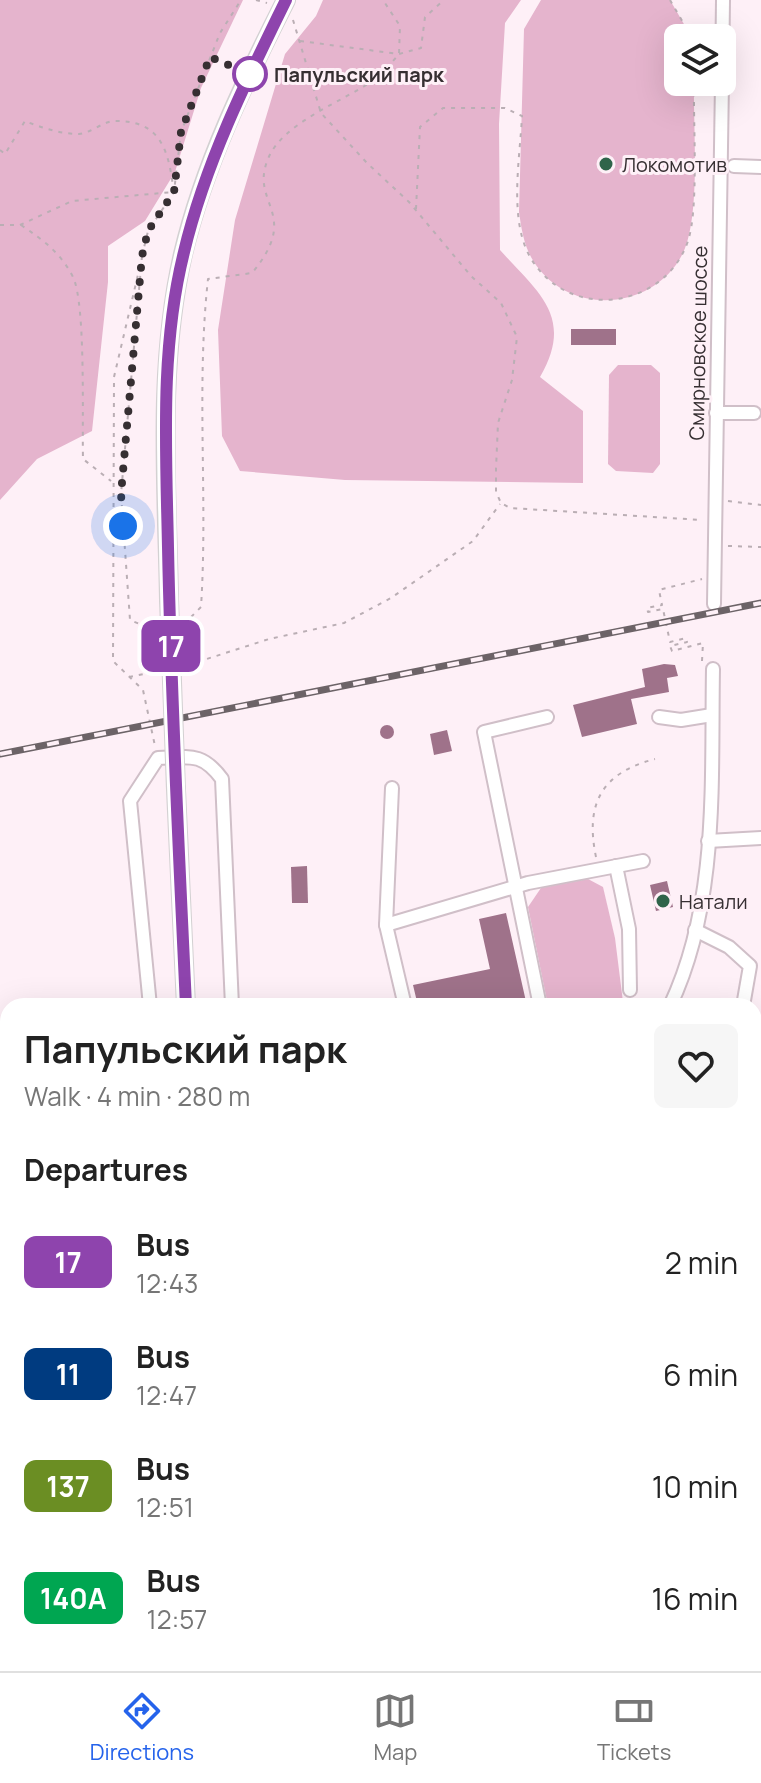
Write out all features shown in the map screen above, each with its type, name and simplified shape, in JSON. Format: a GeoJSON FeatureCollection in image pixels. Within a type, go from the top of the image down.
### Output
{"type":"FeatureCollection","features":[{"type":"Feature","properties":{"kind":"main road"},"geometry":{"type":"LineString","coordinates":[[186,998],[169,600],[167,366],[183,254],[215,155],[283,6]]}},
{"type":"Feature","properties":{"kind":"street","name":"Смирновское шоссе"},"geometry":{"type":"LineString","coordinates":[[723,0],[723,24]]}},
{"type":"Feature","properties":{"kind":"street","name":"Смирновское шоссе"},"geometry":{"type":"LineString","coordinates":[[714,604],[722,96]]}},
{"type":"Feature","properties":{"kind":"street"},"geometry":{"type":"LineString","coordinates":[[734,166],[761,167]]}},
{"type":"Feature","properties":{"kind":"street"},"geometry":{"type":"LineString","coordinates":[[716,413],[754,413]]}},
{"type":"Feature","properties":{"kind":"street"},"geometry":{"type":"LineString","coordinates":[[673,998],[695,930],[708,841],[712,796],[713,669]]}},
{"type":"Feature","properties":{"kind":"street"},"geometry":{"type":"LineString","coordinates":[[659,717],[681,720],[712,715]]}},
{"type":"Feature","properties":{"kind":"street"},"geometry":{"type":"LineString","coordinates":[[538,998],[484,732],[547,717]]}},
{"type":"Feature","properties":{"kind":"street"},"geometry":{"type":"LineString","coordinates":[[149,998],[130,801],[158,758],[195,757],[209,761],[222,779],[232,998]]}},
{"type":"Feature","properties":{"kind":"street"},"geometry":{"type":"LineString","coordinates":[[392,788],[386,925],[403,998]]}},
{"type":"Feature","properties":{"kind":"street"},"geometry":{"type":"LineString","coordinates":[[708,841],[761,838]]}},
{"type":"Feature","properties":{"kind":"street"},"geometry":{"type":"LineString","coordinates":[[386,925],[514,887],[643,861]]}},
{"type":"Feature","properties":{"kind":"street"},"geometry":{"type":"LineString","coordinates":[[616,866],[629,929],[630,990]]}},
{"type":"Feature","properties":{"kind":"street"},"geometry":{"type":"LineString","coordinates":[[695,930],[729,947],[750,966],[744,998]]}},
{"type":"Feature","properties":{"kind":"path"},"geometry":{"type":"LineString","coordinates":[[158,758],[143,690],[113,661],[114,377],[148,231],[174,192],[181,132],[220,33],[241,0]]}},
{"type":"Feature","properties":{"kind":"path"},"geometry":{"type":"LineString","coordinates":[[256,0],[283,6],[299,41],[321,113],[416,210],[471,276],[501,303],[517,337],[512,380],[498,423],[496,492],[501,503],[510,508],[715,521]]}},
{"type":"Feature","properties":{"kind":"path"},"geometry":{"type":"LineString","coordinates":[[173,626],[185,624],[201,607],[205,547],[201,345],[208,279],[252,273],[267,254],[277,229],[265,183],[267,160],[290,127],[321,113],[378,78],[399,54],[400,26],[383,0]]}},
{"type":"Feature","properties":{"kind":"path"},"geometry":{"type":"LineString","coordinates":[[299,41],[399,54],[421,48],[425,17],[444,0]]}},
{"type":"Feature","properties":{"kind":"path"},"geometry":{"type":"LineString","coordinates":[[670,0],[684,24]]}},
{"type":"Feature","properties":{"kind":"path"},"geometry":{"type":"LineString","coordinates":[[416,210],[420,127],[443,108],[505,108],[522,116],[519,212],[523,239],[538,269],[565,291],[590,300],[617,300],[647,290],[677,264],[690,232],[694,96]]}},
{"type":"Feature","properties":{"kind":"path"},"geometry":{"type":"LineString","coordinates":[[0,150],[5,154],[25,121],[46,129],[82,134],[112,121],[139,125],[157,135],[169,153],[174,192]]}},
{"type":"Feature","properties":{"kind":"path"},"geometry":{"type":"LineString","coordinates":[[0,225],[20,225],[72,201],[174,192]]}},
{"type":"Feature","properties":{"kind":"path"},"geometry":{"type":"LineString","coordinates":[[20,225],[52,246],[75,280],[81,353],[83,459],[112,482]]}},
{"type":"Feature","properties":{"kind":"path"},"geometry":{"type":"LineString","coordinates":[[142,256],[121,494],[130,620],[149,631],[161,628]]}},
{"type":"Feature","properties":{"kind":"path"},"geometry":{"type":"LineString","coordinates":[[715,499],[761,505]]}},
{"type":"Feature","properties":{"kind":"path"},"geometry":{"type":"LineString","coordinates":[[175,668],[206,662],[269,639],[344,623],[391,598],[473,541],[501,503]]}},
{"type":"Feature","properties":{"kind":"path"},"geometry":{"type":"LineString","coordinates":[[714,546],[761,547]]}},
{"type":"Feature","properties":{"kind":"path"},"geometry":{"type":"LineString","coordinates":[[702,661],[703,643],[672,651],[670,646],[687,642],[686,638],[670,642],[663,609],[648,612],[647,608],[662,605],[659,590],[704,578]]}},
{"type":"Feature","properties":{"kind":"path"},"geometry":{"type":"LineString","coordinates":[[129,677],[160,671]]}},
{"type":"Feature","properties":{"kind":"path"},"geometry":{"type":"LineString","coordinates":[[598,870],[591,818],[598,799],[609,781],[631,765],[655,759]]}},
{"type":"Feature","properties":{"kind":"shaded area"},"geometry":{"type":"Polygon","coordinates":[[[0,0],[243,0],[201,88],[175,172],[145,221],[108,246],[108,282],[92,431],[37,459],[0,500],[0,0]]]}},
{"type":"Feature","properties":{"kind":"shaded area"},"geometry":{"type":"Polygon","coordinates":[[[323,0],[521,0],[505,23],[499,124],[500,250],[539,293],[553,322],[554,338],[550,356],[540,377],[583,411],[583,483],[345,480],[240,471],[222,436],[218,330],[235,220],[285,54],[316,16],[323,0]]]}},
{"type":"Feature","properties":{"kind":"shaded area","name":"Локомотив"},"geometry":{"type":"Polygon","coordinates":[[[541,0],[670,0],[684,24],[664,24],[664,96],[694,96],[695,170],[689,237],[671,271],[636,295],[615,300],[594,300],[574,294],[555,284],[530,256],[519,212],[524,29],[541,0]]]}},
{"type":"Feature","properties":{"kind":"shaded area"},"geometry":{"type":"Polygon","coordinates":[[[618,365],[651,365],[660,373],[660,464],[653,473],[616,471],[608,464],[609,375],[618,365]]]}},
{"type":"Feature","properties":{"kind":"shaded area"},"geometry":{"type":"Polygon","coordinates":[[[588,879],[603,887],[615,938],[622,998],[546,998],[528,907],[541,888],[588,879]]]}},
{"type":"Feature","properties":{"kind":"building"},"geometry":{"type":"Polygon","coordinates":[[[571,329],[616,329],[616,345],[571,345],[571,329]]]}},
{"type":"Feature","properties":{"kind":"building"},"geometry":{"type":"Polygon","coordinates":[[[675,665],[678,676],[667,678],[669,692],[631,699],[637,724],[582,737],[573,705],[645,687],[642,669],[675,665]]]}},
{"type":"Feature","properties":{"kind":"building"},"geometry":{"type":"Polygon","coordinates":[[[387,725],[394,732],[387,739],[380,732],[387,725]]]}},
{"type":"Feature","properties":{"kind":"building"},"geometry":{"type":"Polygon","coordinates":[[[447,730],[452,751],[434,755],[430,734],[447,730]]]}},
{"type":"Feature","properties":{"kind":"building"},"geometry":{"type":"Polygon","coordinates":[[[307,866],[308,903],[292,903],[291,867],[307,866]]]}},
{"type":"Feature","properties":{"kind":"building","name":"Натали"},"geometry":{"type":"Polygon","coordinates":[[[667,881],[673,907],[656,911],[650,885],[667,881]]]}},
{"type":"Feature","properties":{"kind":"building"},"geometry":{"type":"Polygon","coordinates":[[[506,913],[525,998],[416,998],[413,985],[490,969],[479,919],[506,913]]]}},
{"type":"Feature","properties":{"kind":"railway"},"geometry":{"type":"LineString","coordinates":[[0,754],[761,603]]}},
{"type":"Feature","properties":{"kind":"bus line","name":"17"},"geometry":{"type":"LineString","coordinates":[[186,998],[169,600],[165,425],[167,366],[173,307],[195,209],[238,101],[286,0]]}},
{"type":"Feature","properties":{"kind":"place","name":"Папульский парк"},"geometry":{"type":"Point","coordinates":[250,74]}},
{"type":"Feature","properties":{"kind":"place","name":"Локомотив"},"geometry":{"type":"Point","coordinates":[606,164]}},
{"type":"Feature","properties":{"kind":"place","name":"Натали"},"geometry":{"type":"Point","coordinates":[663,901]}},
{"type":"Feature","properties":{"kind":"route"},"geometry":{"type":"LineString","coordinates":[[123,526],[121,494],[142,256],[148,231],[174,192],[181,132],[210,57],[250,74]]}}]}
